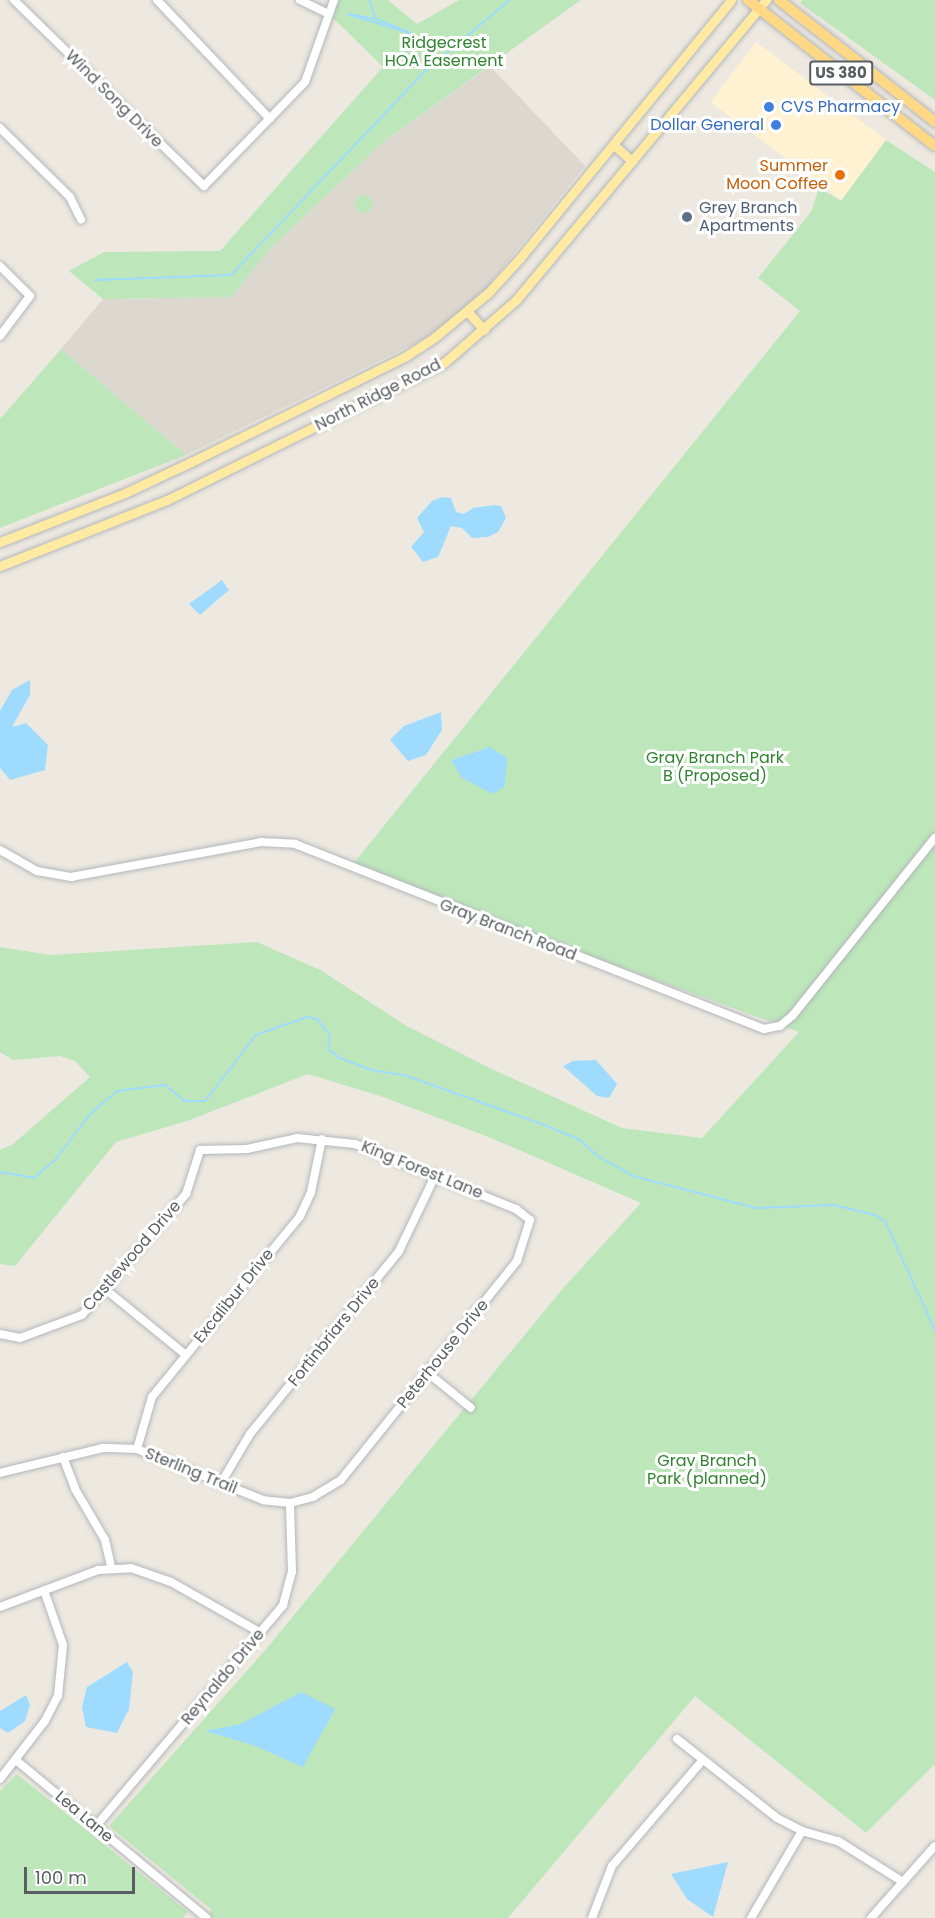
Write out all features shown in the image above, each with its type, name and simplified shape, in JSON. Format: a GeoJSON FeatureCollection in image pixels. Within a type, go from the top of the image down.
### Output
{"type":"FeatureCollection","features":[{"type":"Feature","properties":{"kind":"highway","name":"US 380"},"geometry":{"type":"LineString","coordinates":[[748,0],[763,4],[935,146]]}},
{"type":"Feature","properties":{"kind":"highway","name":"US 380"},"geometry":{"type":"LineString","coordinates":[[779,0],[935,122]]}},
{"type":"Feature","properties":{"kind":"main road","name":"North Ridge Road"},"geometry":{"type":"LineString","coordinates":[[0,542],[125,493],[282,418],[405,356],[468,312],[520,258],[731,0]]}},
{"type":"Feature","properties":{"kind":"main road","name":"North Ridge Road"},"geometry":{"type":"LineString","coordinates":[[0,566],[188,489],[445,362],[516,300],[763,4]]}},
{"type":"Feature","properties":{"kind":"main road"},"geometry":{"type":"LineString","coordinates":[[614,144],[632,161]]}},
{"type":"Feature","properties":{"kind":"main road"},"geometry":{"type":"LineString","coordinates":[[468,312],[484,330]]}},
{"type":"Feature","properties":{"kind":"street","name":"Wind Song Drive"},"geometry":{"type":"LineString","coordinates":[[14,0],[204,186],[270,119]]}},
{"type":"Feature","properties":{"kind":"street"},"geometry":{"type":"LineString","coordinates":[[157,0],[270,119],[305,82],[334,0]]}},
{"type":"Feature","properties":{"kind":"street"},"geometry":{"type":"LineString","coordinates":[[300,0],[329,14]]}},
{"type":"Feature","properties":{"kind":"street"},"geometry":{"type":"LineString","coordinates":[[0,128],[70,196],[81,220]]}},
{"type":"Feature","properties":{"kind":"street"},"geometry":{"type":"LineString","coordinates":[[0,266],[30,296],[0,336]]}},
{"type":"Feature","properties":{"kind":"street","name":"Gray Branch Road"},"geometry":{"type":"LineString","coordinates":[[0,850],[37,871],[71,877],[261,842],[295,844],[764,1029],[780,1026],[793,1015],[935,838]]}},
{"type":"Feature","properties":{"kind":"street","name":"King Forest Lane"},"geometry":{"type":"LineString","coordinates":[[200,1150],[247,1149],[297,1138],[355,1144],[436,1174],[516,1209],[530,1220]]}},
{"type":"Feature","properties":{"kind":"street","name":"Excalibur Drive"},"geometry":{"type":"LineString","coordinates":[[136,1449],[152,1397],[300,1215],[312,1192],[322,1139]]}},
{"type":"Feature","properties":{"kind":"street","name":"Castlewood Drive"},"geometry":{"type":"LineString","coordinates":[[0,1334],[20,1338],[49,1330],[82,1315],[186,1194],[200,1150]]}},
{"type":"Feature","properties":{"kind":"street","name":"Fortinbriars Drive"},"geometry":{"type":"LineString","coordinates":[[221,1483],[250,1434],[399,1251],[436,1174]]}},
{"type":"Feature","properties":{"kind":"street","name":"Peterhouse Drive"},"geometry":{"type":"LineString","coordinates":[[341,1480],[517,1261],[530,1220]]}},
{"type":"Feature","properties":{"kind":"street"},"geometry":{"type":"LineString","coordinates":[[105,1289],[186,1355]]}},
{"type":"Feature","properties":{"kind":"street"},"geometry":{"type":"LineString","coordinates":[[428,1372],[471,1408]]}},
{"type":"Feature","properties":{"kind":"street","name":"Sterling Trail"},"geometry":{"type":"LineString","coordinates":[[0,1473],[103,1448],[136,1449],[263,1500],[290,1503],[313,1497],[341,1480]]}},
{"type":"Feature","properties":{"kind":"street"},"geometry":{"type":"LineString","coordinates":[[63,1457],[75,1489],[105,1540],[111,1566]]}},
{"type":"Feature","properties":{"kind":"street","name":"Reynaldo Drive"},"geometry":{"type":"LineString","coordinates":[[95,1827],[283,1605],[290,1588],[290,1503]]}},
{"type":"Feature","properties":{"kind":"street"},"geometry":{"type":"LineString","coordinates":[[0,1607],[111,1566],[131,1568],[171,1582],[261,1633]]}},
{"type":"Feature","properties":{"kind":"street"},"geometry":{"type":"LineString","coordinates":[[0,1779],[17,1761],[45,1721],[58,1695],[63,1645],[44,1590]]}},
{"type":"Feature","properties":{"kind":"street"},"geometry":{"type":"LineString","coordinates":[[677,1739],[746,1796],[802,1831],[838,1841],[903,1882]]}},
{"type":"Feature","properties":{"kind":"street"},"geometry":{"type":"LineString","coordinates":[[592,1918],[612,1866],[703,1760]]}},
{"type":"Feature","properties":{"kind":"street","name":"Lea Lane"},"geometry":{"type":"LineString","coordinates":[[17,1761],[202,1917]]}},
{"type":"Feature","properties":{"kind":"street"},"geometry":{"type":"LineString","coordinates":[[751,1918],[802,1831]]}},
{"type":"Feature","properties":{"kind":"street"},"geometry":{"type":"LineString","coordinates":[[871,1918],[935,1846]]}},
{"type":"Feature","properties":{"kind":"shaded area"},"geometry":{"type":"Polygon","coordinates":[[[756,42],[886,140],[841,200],[711,102],[756,42]]]}},
{"type":"Feature","properties":{"kind":"shaded area"},"geometry":{"type":"Polygon","coordinates":[[[490,66],[585,166],[485,290],[430,336],[186,455],[61,349],[103,299],[231,297],[271,248],[383,142],[490,66]]]}},
{"type":"Feature","properties":{"kind":"green space","name":"Ridgecrest HOA Easement"},"geometry":{"type":"Polygon","coordinates":[[[340,0],[388,0],[417,24],[459,0],[581,0],[383,142],[271,248],[231,297],[103,299],[69,271],[104,252],[220,251],[383,67],[331,16],[340,0]]]}},
{"type":"Feature","properties":{"kind":"green space"},"geometry":{"type":"Polygon","coordinates":[[[802,0],[935,0],[935,100],[800,3],[802,0]]]}},
{"type":"Feature","properties":{"kind":"green space"},"geometry":{"type":"Polygon","coordinates":[[[886,140],[935,172],[935,1764],[866,1833],[695,1696],[508,1918],[206,1918],[212,1910],[109,1826],[267,1648],[565,1286],[641,1203],[491,1138],[383,1097],[308,1074],[187,1121],[116,1142],[15,1266],[0,1264],[0,1150],[13,1144],[90,1077],[75,1061],[60,1056],[13,1060],[0,1052],[0,947],[51,955],[257,942],[322,971],[405,1025],[492,1069],[622,1128],[702,1138],[799,1032],[349,869],[800,311],[758,278],[811,212],[819,188],[841,201],[886,140]]]}},
{"type":"Feature","properties":{"kind":"green space"},"geometry":{"type":"Polygon","coordinates":[[[360,195],[368,195],[373,200],[371,211],[360,213],[355,208],[355,200],[360,195]]]}},
{"type":"Feature","properties":{"kind":"green space"},"geometry":{"type":"Polygon","coordinates":[[[61,349],[186,455],[0,528],[0,419],[61,349]]]}},
{"type":"Feature","properties":{"kind":"green space"},"geometry":{"type":"Polygon","coordinates":[[[17,1774],[188,1912],[183,1918],[0,1918],[0,1791],[17,1774]]]}},
{"type":"Feature","properties":{"kind":"water"},"geometry":{"type":"Polygon","coordinates":[[[442,497],[451,498],[456,512],[464,514],[473,508],[495,505],[501,506],[506,518],[498,532],[488,537],[472,538],[462,528],[451,526],[438,557],[423,562],[411,547],[424,532],[417,518],[432,501],[442,497]]]}},
{"type":"Feature","properties":{"kind":"water"},"geometry":{"type":"Polygon","coordinates":[[[222,580],[229,590],[200,615],[189,604],[222,580]]]}},
{"type":"Feature","properties":{"kind":"water"},"geometry":{"type":"Polygon","coordinates":[[[30,680],[30,695],[12,727],[26,723],[48,745],[45,770],[10,780],[0,768],[0,711],[12,690],[30,680]]]}},
{"type":"Feature","properties":{"kind":"water"},"geometry":{"type":"Polygon","coordinates":[[[441,712],[442,730],[426,755],[408,761],[390,740],[404,726],[441,712]]]}},
{"type":"Feature","properties":{"kind":"water"},"geometry":{"type":"Polygon","coordinates":[[[490,747],[507,758],[505,786],[493,794],[462,778],[451,760],[490,747]]]}},
{"type":"Feature","properties":{"kind":"water"},"geometry":{"type":"Polygon","coordinates":[[[596,1060],[617,1084],[609,1098],[597,1096],[563,1066],[573,1061],[596,1060]]]}},
{"type":"Feature","properties":{"kind":"water"},"geometry":{"type":"Polygon","coordinates":[[[127,1662],[133,1672],[129,1709],[117,1733],[86,1727],[82,1707],[87,1687],[127,1662]]]}},
{"type":"Feature","properties":{"kind":"water"},"geometry":{"type":"Polygon","coordinates":[[[301,1692],[335,1709],[303,1767],[253,1745],[205,1731],[241,1724],[301,1692]]]}},
{"type":"Feature","properties":{"kind":"water"},"geometry":{"type":"Polygon","coordinates":[[[26,1695],[30,1705],[25,1721],[8,1733],[0,1728],[0,1711],[26,1695]]]}},
{"type":"Feature","properties":{"kind":"water"},"geometry":{"type":"Polygon","coordinates":[[[728,1862],[713,1917],[687,1899],[671,1874],[728,1862]]]}},
{"type":"Feature","properties":{"kind":"waterway"},"geometry":{"type":"LineString","coordinates":[[369,0],[376,19],[410,33],[348,14],[376,19]]}},
{"type":"Feature","properties":{"kind":"waterway"},"geometry":{"type":"LineString","coordinates":[[95,280],[231,275],[426,70],[510,0]]}},
{"type":"Feature","properties":{"kind":"waterway"},"geometry":{"type":"LineString","coordinates":[[0,1172],[34,1178],[55,1160],[91,1113],[117,1091],[165,1085],[185,1101],[205,1101],[256,1035],[307,1017],[317,1019],[330,1035],[328,1049],[340,1058],[371,1070],[407,1076],[542,1124],[580,1140],[599,1157],[633,1176],[756,1208],[834,1205],[875,1215],[885,1221],[935,1330]]}},
{"type":"Feature","properties":{"kind":"place","name":"CVS Pharmacy"},"geometry":{"type":"Point","coordinates":[769,107]}},
{"type":"Feature","properties":{"kind":"place","name":"Dollar General"},"geometry":{"type":"Point","coordinates":[776,125]}},
{"type":"Feature","properties":{"kind":"place","name":"Summer Moon Coffee"},"geometry":{"type":"Point","coordinates":[840,175]}},
{"type":"Feature","properties":{"kind":"place","name":"Grey Branch Apartments"},"geometry":{"type":"Point","coordinates":[687,217]}},
{"type":"Feature","properties":{"kind":"park label","name":"Gray Branch Park B (Proposed)"},"geometry":{"type":"Point","coordinates":[715,767]}},
{"type":"Feature","properties":{"kind":"park label","name":"Gray Branch Park (planned)"},"geometry":{"type":"Point","coordinates":[707,1470]}}]}
